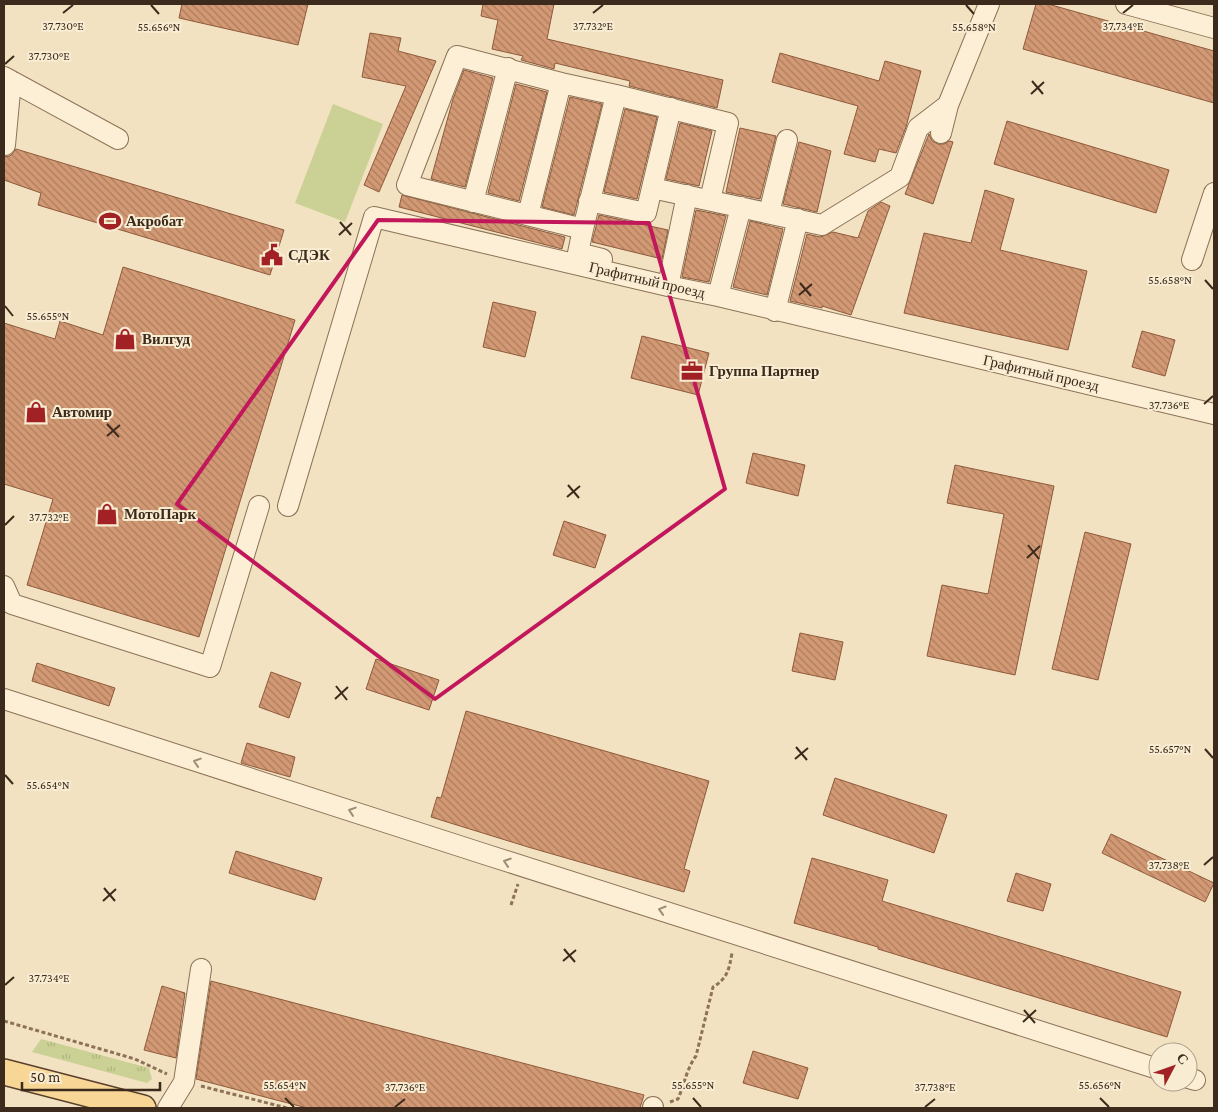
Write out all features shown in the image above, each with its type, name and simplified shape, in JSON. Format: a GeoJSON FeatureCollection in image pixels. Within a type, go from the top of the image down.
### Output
{"type":"FeatureCollection","features":[{"type":"Feature","properties":{"kind":"main road"},"geometry":{"type":"LineString","coordinates":[[4,1072],[143,1108]]}},
{"type":"Feature","properties":{"kind":"street"},"geometry":{"type":"LineString","coordinates":[[941,133],[948,105],[989,4]]}},
{"type":"Feature","properties":{"kind":"street"},"geometry":{"type":"LineString","coordinates":[[1126,4],[1214,28]]}},
{"type":"Feature","properties":{"kind":"street"},"geometry":{"type":"LineString","coordinates":[[583,229],[407,185],[457,56],[728,123],[710,200]]}},
{"type":"Feature","properties":{"kind":"street"},"geometry":{"type":"LineString","coordinates":[[473,202],[508,68]]}},
{"type":"Feature","properties":{"kind":"street"},"geometry":{"type":"LineString","coordinates":[[5,145],[8,79],[118,139]]}},
{"type":"Feature","properties":{"kind":"street"},"geometry":{"type":"LineString","coordinates":[[528,216],[562,83]]}},
{"type":"Feature","properties":{"kind":"street"},"geometry":{"type":"LineString","coordinates":[[616,95],[578,253],[662,279],[687,195]]}},
{"type":"Feature","properties":{"kind":"street"},"geometry":{"type":"LineString","coordinates":[[652,188],[822,225],[900,176],[918,128],[948,105]]}},
{"type":"Feature","properties":{"kind":"street"},"geometry":{"type":"LineString","coordinates":[[589,201],[646,213],[671,108]]}},
{"type":"Feature","properties":{"kind":"street"},"geometry":{"type":"LineString","coordinates":[[769,213],[787,140]]}},
{"type":"Feature","properties":{"kind":"street"},"geometry":{"type":"LineString","coordinates":[[1192,260],[1214,193]]}},
{"type":"Feature","properties":{"kind":"street"},"geometry":{"type":"LineString","coordinates":[[718,296],[741,207]]}},
{"type":"Feature","properties":{"kind":"street","name":"Графитный проезд"},"geometry":{"type":"LineString","coordinates":[[288,506],[374,217],[662,279],[718,296],[775,310],[1214,414]]}},
{"type":"Feature","properties":{"kind":"street"},"geometry":{"type":"LineString","coordinates":[[775,310],[798,220]]}},
{"type":"Feature","properties":{"kind":"street"},"geometry":{"type":"LineString","coordinates":[[4,586],[12,604],[210,667],[259,506]]}},
{"type":"Feature","properties":{"kind":"street"},"geometry":{"type":"LineString","coordinates":[[4,699],[523,867],[709,924],[1148,1066]]}},
{"type":"Feature","properties":{"kind":"street"},"geometry":{"type":"LineString","coordinates":[[168,1108],[184,1082],[201,969]]}},
{"type":"Feature","properties":{"kind":"path"},"geometry":{"type":"LineString","coordinates":[[653,1108],[678,1099],[685,1083],[690,1063],[696,1056],[713,987],[722,982],[728,971],[737,933]]}},
{"type":"Feature","properties":{"kind":"path"},"geometry":{"type":"LineString","coordinates":[[4,1021],[135,1059],[184,1082],[287,1108]]}},
{"type":"Feature","properties":{"kind":"highlighted area"},"geometry":{"type":"Polygon","coordinates":[[[378,220],[649,223],[725,489],[435,699],[177,504],[378,220]]]}},
{"type":"Feature","properties":{"kind":"green space"},"geometry":{"type":"Polygon","coordinates":[[[333,104],[383,124],[345,222],[295,203],[333,104]]]}},
{"type":"Feature","properties":{"kind":"green space"},"geometry":{"type":"Polygon","coordinates":[[[41,1039],[149,1068],[152,1079],[147,1083],[32,1052],[41,1039]]]}},
{"type":"Feature","properties":{"kind":"building"},"geometry":{"type":"Polygon","coordinates":[[[182,4],[308,4],[298,45],[179,18],[182,4]]]}},
{"type":"Feature","properties":{"kind":"building"},"geometry":{"type":"Polygon","coordinates":[[[483,4],[554,4],[547,39],[723,80],[717,108],[629,86],[630,81],[555,63],[554,69],[521,60],[523,56],[492,49],[498,20],[481,16],[483,4]]]}},
{"type":"Feature","properties":{"kind":"building"},"geometry":{"type":"Polygon","coordinates":[[[1036,4],[1048,4],[1214,51],[1214,103],[1023,49],[1036,4]]]}},
{"type":"Feature","properties":{"kind":"building"},"geometry":{"type":"Polygon","coordinates":[[[370,33],[401,38],[398,51],[436,61],[379,192],[364,185],[406,86],[362,77],[370,33]]]}},
{"type":"Feature","properties":{"kind":"building"},"geometry":{"type":"Polygon","coordinates":[[[780,53],[879,81],[885,61],[921,71],[906,127],[896,153],[879,149],[875,162],[844,154],[858,106],[772,82],[780,53]]]}},
{"type":"Feature","properties":{"kind":"building"},"geometry":{"type":"Polygon","coordinates":[[[464,70],[493,78],[465,187],[431,179],[453,99],[464,70]]]}},
{"type":"Feature","properties":{"kind":"building"},"geometry":{"type":"Polygon","coordinates":[[[516,84],[547,92],[519,201],[488,193],[516,84]]]}},
{"type":"Feature","properties":{"kind":"building"},"geometry":{"type":"Polygon","coordinates":[[[570,97],[602,104],[574,215],[542,207],[570,97]]]}},
{"type":"Feature","properties":{"kind":"building"},"geometry":{"type":"Polygon","coordinates":[[[625,109],[657,117],[637,199],[604,192],[625,109]]]}},
{"type":"Feature","properties":{"kind":"building"},"geometry":{"type":"Polygon","coordinates":[[[1007,121],[1169,170],[1156,213],[994,164],[1007,121]]]}},
{"type":"Feature","properties":{"kind":"building"},"geometry":{"type":"Polygon","coordinates":[[[680,123],[712,131],[699,186],[666,179],[680,123]]]}},
{"type":"Feature","properties":{"kind":"building"},"geometry":{"type":"Polygon","coordinates":[[[740,128],[776,136],[760,199],[726,192],[740,128]]]}},
{"type":"Feature","properties":{"kind":"building"},"geometry":{"type":"Polygon","coordinates":[[[929,134],[932,141],[938,144],[953,142],[933,204],[905,194],[929,134]]]}},
{"type":"Feature","properties":{"kind":"building"},"geometry":{"type":"Polygon","coordinates":[[[799,142],[831,151],[817,212],[783,204],[799,142]]]}},
{"type":"Feature","properties":{"kind":"building"},"geometry":{"type":"Polygon","coordinates":[[[16,149],[284,230],[270,275],[38,205],[41,193],[4,180],[4,157],[10,156],[16,149]]]}},
{"type":"Feature","properties":{"kind":"building"},"geometry":{"type":"Polygon","coordinates":[[[985,190],[1014,199],[1000,250],[1087,271],[1068,350],[904,313],[924,233],[971,243],[985,190]]]}},
{"type":"Feature","properties":{"kind":"building"},"geometry":{"type":"Polygon","coordinates":[[[402,195],[565,237],[562,249],[399,207],[402,195]]]}},
{"type":"Feature","properties":{"kind":"building"},"geometry":{"type":"Polygon","coordinates":[[[881,202],[890,206],[851,315],[822,306],[822,308],[790,301],[807,234],[820,237],[833,232],[858,238],[868,211],[881,202]]]}},
{"type":"Feature","properties":{"kind":"building"},"geometry":{"type":"Polygon","coordinates":[[[696,210],[726,216],[709,282],[682,277],[696,210]]]}},
{"type":"Feature","properties":{"kind":"building"},"geometry":{"type":"Polygon","coordinates":[[[599,215],[668,230],[662,259],[592,242],[599,215]]]}},
{"type":"Feature","properties":{"kind":"building"},"geometry":{"type":"Polygon","coordinates":[[[750,221],[783,229],[767,295],[733,287],[750,221]]]}},
{"type":"Feature","properties":{"kind":"building"},"geometry":{"type":"Polygon","coordinates":[[[123,267],[295,320],[199,637],[27,585],[53,499],[4,484],[4,323],[55,339],[60,321],[103,335],[123,267]]]}},
{"type":"Feature","properties":{"kind":"building"},"geometry":{"type":"Polygon","coordinates":[[[493,302],[536,312],[525,357],[483,347],[493,302]]]}},
{"type":"Feature","properties":{"kind":"building"},"geometry":{"type":"Polygon","coordinates":[[[1142,331],[1175,340],[1165,376],[1132,367],[1142,331]]]}},
{"type":"Feature","properties":{"kind":"building"},"geometry":{"type":"Polygon","coordinates":[[[642,336],[709,353],[698,395],[631,378],[642,336]]]}},
{"type":"Feature","properties":{"kind":"building"},"geometry":{"type":"Polygon","coordinates":[[[753,453],[805,465],[798,496],[746,483],[753,453]]]}},
{"type":"Feature","properties":{"kind":"building"},"geometry":{"type":"Polygon","coordinates":[[[955,465],[1054,486],[1015,675],[927,656],[942,585],[988,594],[1004,514],[947,503],[955,465]]]}},
{"type":"Feature","properties":{"kind":"building"},"geometry":{"type":"Polygon","coordinates":[[[564,521],[606,535],[595,568],[553,555],[564,521]]]}},
{"type":"Feature","properties":{"kind":"building"},"geometry":{"type":"Polygon","coordinates":[[[1085,532],[1131,544],[1098,680],[1052,669],[1085,532]]]}},
{"type":"Feature","properties":{"kind":"building"},"geometry":{"type":"Polygon","coordinates":[[[800,633],[843,642],[835,680],[792,671],[800,633]]]}},
{"type":"Feature","properties":{"kind":"building"},"geometry":{"type":"Polygon","coordinates":[[[376,659],[439,680],[429,710],[366,689],[376,659]]]}},
{"type":"Feature","properties":{"kind":"building"},"geometry":{"type":"Polygon","coordinates":[[[37,663],[115,688],[109,706],[32,681],[37,663]]]}},
{"type":"Feature","properties":{"kind":"building"},"geometry":{"type":"Polygon","coordinates":[[[271,672],[301,683],[289,718],[259,707],[271,672]]]}},
{"type":"Feature","properties":{"kind":"building"},"geometry":{"type":"Polygon","coordinates":[[[466,711],[709,781],[684,869],[690,871],[684,892],[431,817],[437,797],[441,798],[466,711]]]}},
{"type":"Feature","properties":{"kind":"building"},"geometry":{"type":"Polygon","coordinates":[[[247,743],[295,757],[290,777],[241,763],[247,743]]]}},
{"type":"Feature","properties":{"kind":"building"},"geometry":{"type":"Polygon","coordinates":[[[835,778],[947,815],[934,853],[823,815],[835,778]]]}},
{"type":"Feature","properties":{"kind":"building"},"geometry":{"type":"Polygon","coordinates":[[[1111,834],[1214,883],[1205,902],[1102,853],[1111,834]]]}},
{"type":"Feature","properties":{"kind":"building"},"geometry":{"type":"Polygon","coordinates":[[[236,851],[322,878],[315,900],[229,873],[236,851]]]}},
{"type":"Feature","properties":{"kind":"building"},"geometry":{"type":"Polygon","coordinates":[[[812,858],[888,880],[882,901],[1181,992],[1167,1037],[878,949],[878,947],[794,923],[812,858]]]}},
{"type":"Feature","properties":{"kind":"building"},"geometry":{"type":"Polygon","coordinates":[[[1016,873],[1051,884],[1043,911],[1007,901],[1016,873]]]}},
{"type":"Feature","properties":{"kind":"building"},"geometry":{"type":"Polygon","coordinates":[[[211,981],[644,1095],[640,1108],[307,1108],[196,1079],[211,981]]]}},
{"type":"Feature","properties":{"kind":"building"},"geometry":{"type":"Polygon","coordinates":[[[162,986],[185,993],[176,1058],[144,1050],[162,986]]]}},
{"type":"Feature","properties":{"kind":"building"},"geometry":{"type":"Polygon","coordinates":[[[753,1051],[808,1068],[798,1099],[743,1083],[753,1051]]]}},
{"type":"Feature","properties":{"kind":"place","name":"Акробат"},"geometry":{"type":"Point","coordinates":[110,221]}},
{"type":"Feature","properties":{"kind":"place","name":"СДЭК"},"geometry":{"type":"Point","coordinates":[272,255]}},
{"type":"Feature","properties":{"kind":"place","name":"Вилгуд"},"geometry":{"type":"Point","coordinates":[125,339]}},
{"type":"Feature","properties":{"kind":"place","name":"Группа Партнер"},"geometry":{"type":"Point","coordinates":[692,371]}},
{"type":"Feature","properties":{"kind":"place","name":"Автомир"},"geometry":{"type":"Point","coordinates":[36,412]}},
{"type":"Feature","properties":{"kind":"place","name":"МотоПарк"},"geometry":{"type":"Point","coordinates":[107,514]}}]}
